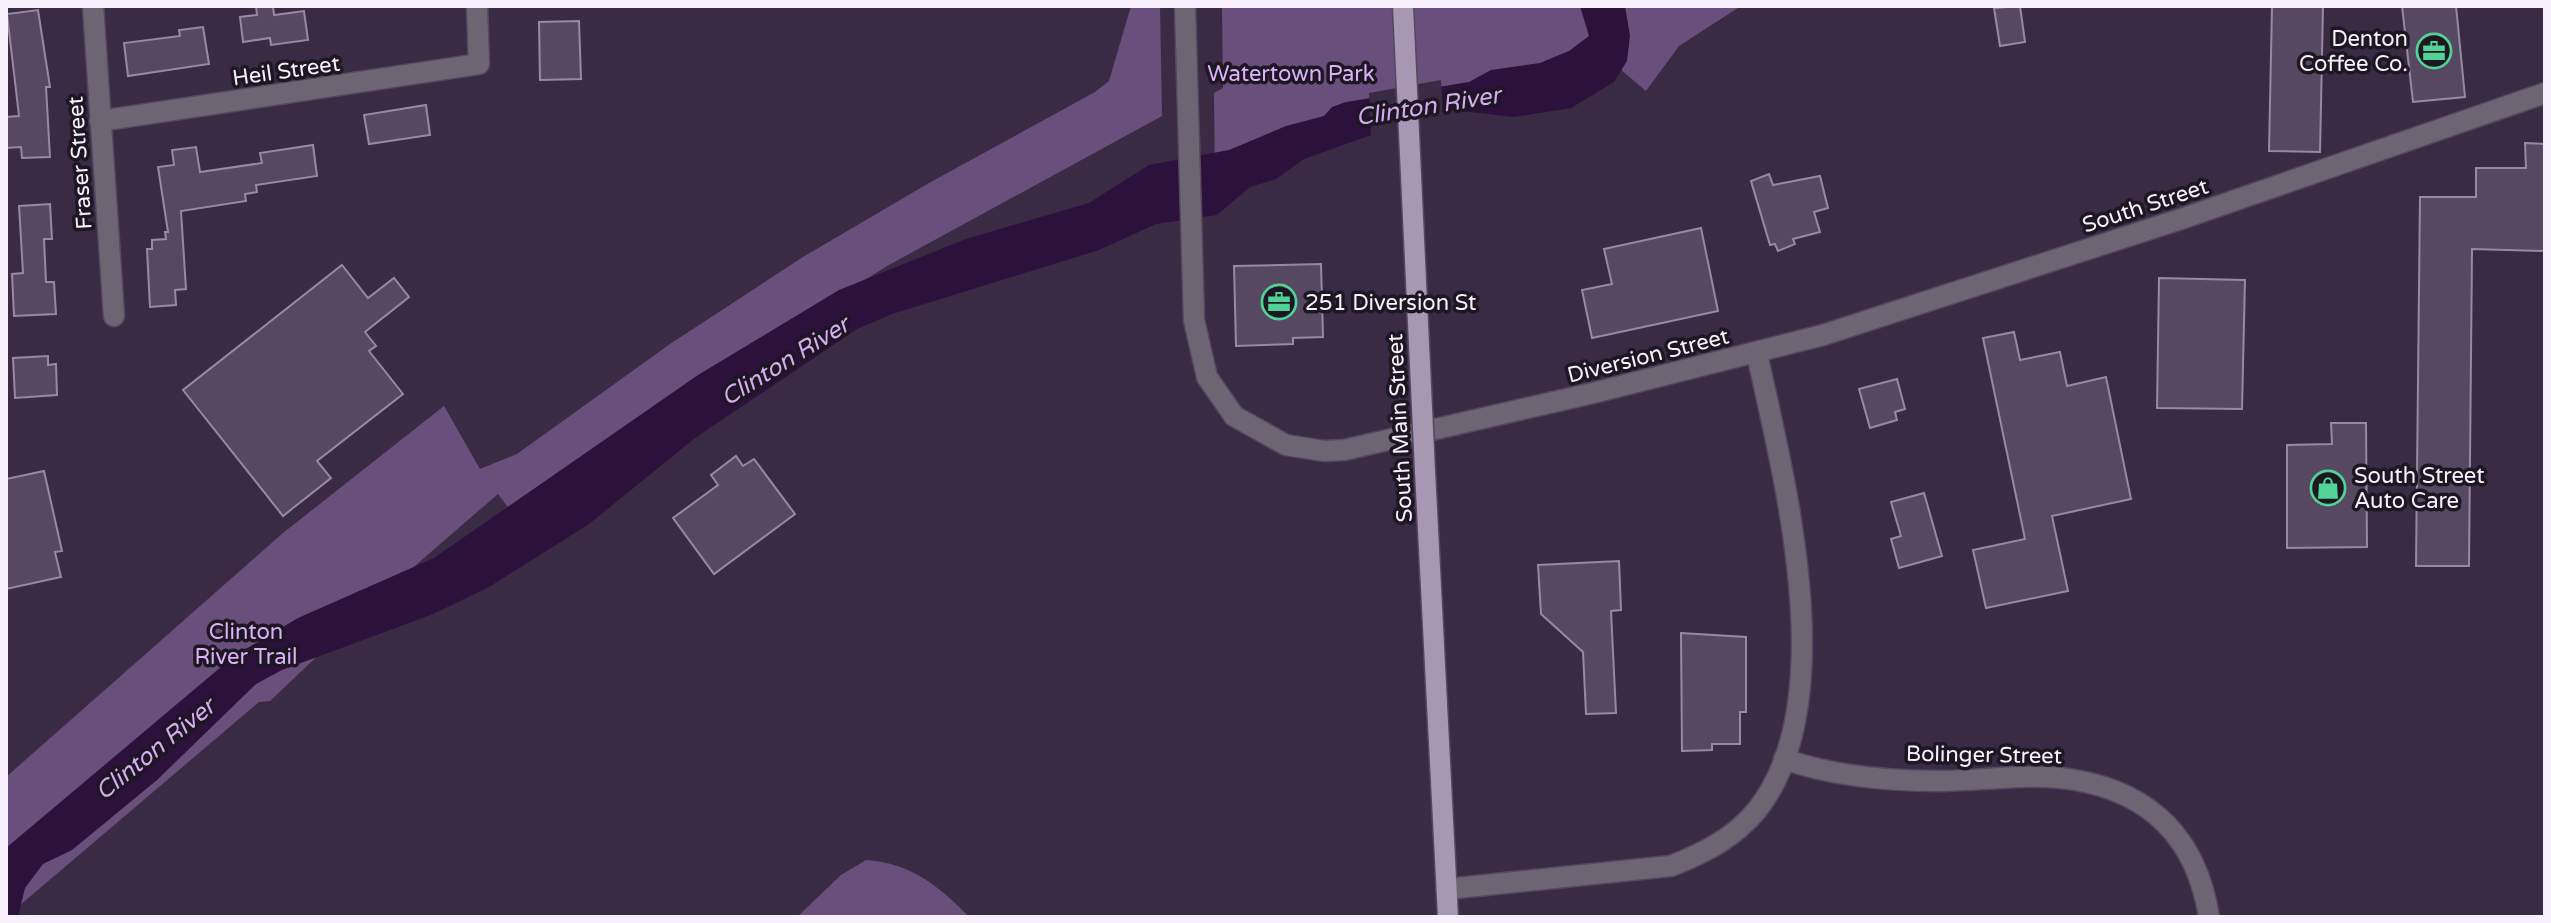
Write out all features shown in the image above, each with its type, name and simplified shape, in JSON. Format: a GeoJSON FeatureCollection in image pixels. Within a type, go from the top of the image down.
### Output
{"type":"FeatureCollection","features":[{"type":"Feature","properties":{"kind":"main road","name":"South Main Street"},"geometry":{"type":"LineString","coordinates":[[1403,6],[1448,917]]}},
{"type":"Feature","properties":{"kind":"street","name":"Fraser Street"},"geometry":{"type":"LineString","coordinates":[[93,6],[114,316]]}},
{"type":"Feature","properties":{"kind":"street","name":"Heil Street"},"geometry":{"type":"LineString","coordinates":[[100,121],[479,64],[477,6]]}},
{"type":"Feature","properties":{"kind":"street","name":"Diversion Street"},"geometry":{"type":"LineString","coordinates":[[1185,6],[1195,335],[1207,377],[1234,416],[1251,429],[1304,450],[1357,447],[1757,354],[1783,478],[1802,624],[1799,692],[1784,759],[1767,795],[1743,826],[1706,852],[1671,866],[1447,889]]}},
{"type":"Feature","properties":{"kind":"street","name":"South Street"},"geometry":{"type":"LineString","coordinates":[[1757,354],[2117,240],[2545,93]]}},
{"type":"Feature","properties":{"kind":"street","name":"Bolinger Street"},"geometry":{"type":"LineString","coordinates":[[1784,759],[1834,772],[1939,781],[2073,779],[2113,789],[2145,806],[2173,829],[2197,868],[2209,917]]}},
{"type":"Feature","properties":{"kind":"green space","name":"Clinton River Trail"},"geometry":{"type":"Polygon","coordinates":[[[1131,6],[1160,6],[1162,116],[887,266],[733,363],[516,518],[498,494],[387,590],[270,701],[259,702],[6,917],[6,777],[283,533],[444,406],[480,469],[517,454],[670,344],[803,257],[929,183],[1095,92],[1109,81],[1131,6]]]}},
{"type":"Feature","properties":{"kind":"green space","name":"Watertown Park"},"geometry":{"type":"Polygon","coordinates":[[[1222,6],[1741,6],[1679,46],[1646,91],[1613,63],[1563,56],[1343,126],[1215,187],[1214,93],[1223,88],[1222,6]]]}},
{"type":"Feature","properties":{"kind":"green space"},"geometry":{"type":"Polygon","coordinates":[[[866,860],[897,866],[923,878],[947,895],[969,917],[797,917],[841,875],[866,860]]]}},
{"type":"Feature","properties":{"kind":"water","name":"Clinton River"},"geometry":{"type":"Polygon","coordinates":[[[1580,6],[1625,6],[1630,36],[1627,61],[1614,82],[1571,108],[1514,117],[1444,109],[1304,159],[1276,179],[1250,187],[1217,215],[1156,224],[1099,250],[892,314],[857,329],[695,438],[589,524],[489,587],[433,614],[282,670],[256,684],[157,780],[72,850],[43,864],[25,888],[18,917],[6,917],[6,848],[234,656],[298,618],[434,558],[698,375],[839,290],[966,239],[1089,203],[1149,165],[1229,150],[1286,126],[1324,116],[1332,107],[1346,102],[1469,82],[1491,70],[1540,63],[1569,51],[1589,36],[1580,6]]]}},
{"type":"Feature","properties":{"kind":"pier"},"geometry":{"type":"Polygon","coordinates":[[[1441,80],[1443,113],[1371,136],[1369,93],[1441,80]]]}},
{"type":"Feature","properties":{"kind":"building"},"geometry":{"type":"Polygon","coordinates":[[[256,6],[273,6],[274,15],[304,11],[308,40],[271,45],[270,38],[243,42],[240,17],[257,15],[256,6]]]}},
{"type":"Feature","properties":{"kind":"building"},"geometry":{"type":"Polygon","coordinates":[[[2020,6],[2025,42],[2000,46],[1994,8],[2020,6]]]}},
{"type":"Feature","properties":{"kind":"building"},"geometry":{"type":"Polygon","coordinates":[[[2272,6],[2323,6],[2320,152],[2269,151],[2272,6]]]}},
{"type":"Feature","properties":{"kind":"building","name":"Denton Coffee Co."},"geometry":{"type":"Polygon","coordinates":[[[2402,6],[2456,6],[2465,97],[2413,102],[2402,6]]]}},
{"type":"Feature","properties":{"kind":"building"},"geometry":{"type":"Polygon","coordinates":[[[38,10],[50,87],[46,87],[50,157],[22,158],[21,147],[6,148],[6,117],[19,116],[7,14],[38,10]]]}},
{"type":"Feature","properties":{"kind":"building"},"geometry":{"type":"Polygon","coordinates":[[[579,21],[581,79],[540,80],[539,22],[579,21]]]}},
{"type":"Feature","properties":{"kind":"building"},"geometry":{"type":"Polygon","coordinates":[[[203,27],[209,64],[128,76],[124,43],[180,36],[179,30],[203,27]]]}},
{"type":"Feature","properties":{"kind":"building"},"geometry":{"type":"Polygon","coordinates":[[[426,105],[430,135],[369,144],[364,115],[426,105]]]}},
{"type":"Feature","properties":{"kind":"building"},"geometry":{"type":"Polygon","coordinates":[[[2525,143],[2545,144],[2545,251],[2472,249],[2469,566],[2416,566],[2420,197],[2476,197],[2476,168],[2526,168],[2525,143]]]}},
{"type":"Feature","properties":{"kind":"building"},"geometry":{"type":"Polygon","coordinates":[[[313,145],[317,176],[256,185],[257,192],[245,194],[246,201],[181,211],[186,289],[175,290],[176,305],[150,307],[147,249],[152,249],[152,240],[166,239],[165,232],[168,232],[158,167],[174,165],[172,150],[196,147],[200,172],[262,163],[260,153],[313,145]]]}},
{"type":"Feature","properties":{"kind":"building"},"geometry":{"type":"Polygon","coordinates":[[[1769,174],[1773,185],[1820,176],[1828,208],[1814,212],[1820,232],[1793,239],[1795,244],[1778,251],[1775,244],[1770,245],[1751,181],[1769,174]]]}},
{"type":"Feature","properties":{"kind":"building"},"geometry":{"type":"Polygon","coordinates":[[[50,204],[52,239],[44,239],[46,282],[54,282],[56,314],[14,316],[12,274],[23,273],[19,206],[50,204]]]}},
{"type":"Feature","properties":{"kind":"building"},"geometry":{"type":"Polygon","coordinates":[[[1701,228],[1718,311],[1592,338],[1582,290],[1612,284],[1604,249],[1701,228]]]}},
{"type":"Feature","properties":{"kind":"building","name":"251 Diversion St"},"geometry":{"type":"Polygon","coordinates":[[[1321,264],[1323,337],[1293,338],[1293,344],[1236,346],[1234,266],[1321,264]]]}},
{"type":"Feature","properties":{"kind":"building"},"geometry":{"type":"Polygon","coordinates":[[[342,265],[368,298],[394,278],[409,297],[365,332],[376,346],[369,351],[403,394],[317,461],[331,478],[283,516],[183,390],[342,265]]]}},
{"type":"Feature","properties":{"kind":"building"},"geometry":{"type":"Polygon","coordinates":[[[2159,278],[2245,280],[2242,409],[2157,408],[2159,278]]]}},
{"type":"Feature","properties":{"kind":"building"},"geometry":{"type":"Polygon","coordinates":[[[2014,332],[2020,360],[2060,352],[2067,386],[2106,377],[2131,499],[2052,516],[2068,591],[1986,608],[1973,550],[2025,539],[1983,338],[2014,332]]]}},
{"type":"Feature","properties":{"kind":"building"},"geometry":{"type":"Polygon","coordinates":[[[48,356],[48,365],[56,364],[57,395],[15,398],[13,358],[48,356]]]}},
{"type":"Feature","properties":{"kind":"building"},"geometry":{"type":"Polygon","coordinates":[[[1897,379],[1905,409],[1895,412],[1897,420],[1870,428],[1859,389],[1897,379]]]}},
{"type":"Feature","properties":{"kind":"building"},"geometry":{"type":"Polygon","coordinates":[[[2331,423],[2366,423],[2367,547],[2287,548],[2287,445],[2332,444],[2331,423]]]}},
{"type":"Feature","properties":{"kind":"building"},"geometry":{"type":"Polygon","coordinates":[[[736,456],[743,466],[754,459],[795,514],[714,574],[673,518],[718,485],[711,475],[736,456]]]}},
{"type":"Feature","properties":{"kind":"building"},"geometry":{"type":"Polygon","coordinates":[[[44,471],[62,551],[55,552],[61,577],[6,589],[6,479],[44,471]]]}},
{"type":"Feature","properties":{"kind":"building"},"geometry":{"type":"Polygon","coordinates":[[[1924,493],[1942,556],[1899,568],[1891,539],[1901,536],[1891,502],[1924,493]]]}},
{"type":"Feature","properties":{"kind":"building"},"geometry":{"type":"Polygon","coordinates":[[[1619,561],[1621,610],[1611,611],[1616,713],[1586,714],[1583,652],[1541,614],[1538,565],[1619,561]]]}},
{"type":"Feature","properties":{"kind":"building"},"geometry":{"type":"Polygon","coordinates":[[[1681,633],[1746,637],[1746,712],[1740,712],[1740,744],[1712,744],[1712,750],[1682,751],[1681,633]]]}},
{"type":"Feature","properties":{"kind":"place","name":"Denton Coffee Co."},"geometry":{"type":"Point","coordinates":[2434,51]}},
{"type":"Feature","properties":{"kind":"place","name":"251 Diversion St"},"geometry":{"type":"Point","coordinates":[1279,302]}},
{"type":"Feature","properties":{"kind":"place","name":"South Street Auto Care"},"geometry":{"type":"Point","coordinates":[2328,488]}}]}
